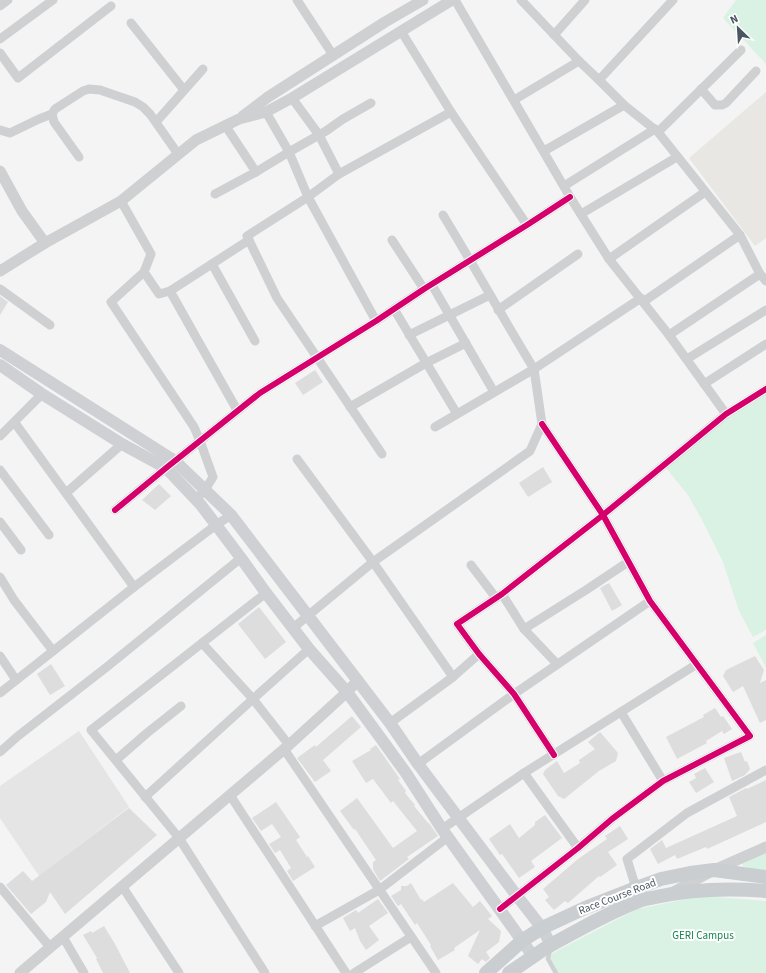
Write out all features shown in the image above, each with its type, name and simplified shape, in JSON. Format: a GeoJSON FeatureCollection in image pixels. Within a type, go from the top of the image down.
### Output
{"type":"FeatureCollection","features":[{"type":"Feature","properties":{"kind":"main road"},"geometry":{"type":"LineString","coordinates":[[0,350],[170,464],[205,490],[231,515],[358,680],[418,764],[542,928],[551,944]]}},
{"type":"Feature","properties":{"kind":"main road"},"geometry":{"type":"LineString","coordinates":[[0,365],[42,394],[122,444],[170,464],[309,649],[347,692],[406,773],[445,833],[533,956]]}},
{"type":"Feature","properties":{"kind":"main road","name":"Race Course Road"},"geometry":{"type":"LineString","coordinates":[[486,973],[522,940],[542,928],[579,910],[660,879],[714,870],[766,877]]}},
{"type":"Feature","properties":{"kind":"main road","name":"Race Course Road"},"geometry":{"type":"LineString","coordinates":[[509,973],[551,944],[603,917],[640,901],[671,894],[714,890],[766,891]]}},
{"type":"Feature","properties":{"kind":"street"},"geometry":{"type":"LineString","coordinates":[[0,39],[52,0]]}},
{"type":"Feature","properties":{"kind":"street"},"geometry":{"type":"LineString","coordinates":[[297,0],[333,55]]}},
{"type":"Feature","properties":{"kind":"street"},"geometry":{"type":"LineString","coordinates":[[239,119],[268,97],[385,22],[423,0]]}},
{"type":"Feature","properties":{"kind":"street"},"geometry":{"type":"LineString","coordinates":[[0,270],[45,243],[122,201],[196,140],[239,119],[266,112],[292,98],[452,0]]}},
{"type":"Feature","properties":{"kind":"street"},"geometry":{"type":"LineString","coordinates":[[455,0],[570,197],[609,259],[669,335],[726,414]]}},
{"type":"Feature","properties":{"kind":"street"},"geometry":{"type":"LineString","coordinates":[[521,0],[579,61],[624,105],[656,131],[740,235],[763,278],[669,335]]}},
{"type":"Feature","properties":{"kind":"street"},"geometry":{"type":"LineString","coordinates":[[554,35],[586,0]]}},
{"type":"Feature","properties":{"kind":"street"},"geometry":{"type":"LineString","coordinates":[[599,80],[673,0]]}},
{"type":"Feature","properties":{"kind":"street"},"geometry":{"type":"LineString","coordinates":[[0,53],[18,78],[111,6]]}},
{"type":"Feature","properties":{"kind":"street"},"geometry":{"type":"LineString","coordinates":[[131,23],[184,90]]}},
{"type":"Feature","properties":{"kind":"street"},"geometry":{"type":"LineString","coordinates":[[401,31],[451,112],[527,225]]}},
{"type":"Feature","properties":{"kind":"street"},"geometry":{"type":"LineString","coordinates":[[564,186],[656,131],[702,89],[741,50]]}},
{"type":"Feature","properties":{"kind":"street"},"geometry":{"type":"LineString","coordinates":[[514,100],[579,61]]}},
{"type":"Feature","properties":{"kind":"street"},"geometry":{"type":"LineString","coordinates":[[156,122],[203,69]]}},
{"type":"Feature","properties":{"kind":"street"},"geometry":{"type":"LineString","coordinates":[[702,89],[715,105],[722,105],[726,103],[756,71]]}},
{"type":"Feature","properties":{"kind":"street"},"geometry":{"type":"LineString","coordinates":[[0,130],[10,134],[52,114],[55,109],[83,91],[95,89],[135,102],[143,108],[150,114],[178,154]]}},
{"type":"Feature","properties":{"kind":"street"},"geometry":{"type":"LineString","coordinates":[[292,98],[319,135],[340,174]]}},
{"type":"Feature","properties":{"kind":"street"},"geometry":{"type":"LineString","coordinates":[[215,194],[256,172],[319,135],[343,118],[371,103]]}},
{"type":"Feature","properties":{"kind":"street"},"geometry":{"type":"LineString","coordinates":[[544,151],[624,105]]}},
{"type":"Feature","properties":{"kind":"street"},"geometry":{"type":"LineString","coordinates":[[266,112],[289,152],[308,197],[376,320]]}},
{"type":"Feature","properties":{"kind":"street"},"geometry":{"type":"LineString","coordinates":[[382,454],[277,298],[247,236],[308,197],[340,174],[451,112]]}},
{"type":"Feature","properties":{"kind":"street"},"geometry":{"type":"LineString","coordinates":[[52,114],[54,122],[79,156]]}},
{"type":"Feature","properties":{"kind":"street"},"geometry":{"type":"LineString","coordinates":[[225,125],[256,172]]}},
{"type":"Feature","properties":{"kind":"street"},"geometry":{"type":"LineString","coordinates":[[582,214],[677,157]]}},
{"type":"Feature","properties":{"kind":"street"},"geometry":{"type":"LineString","coordinates":[[0,171],[22,211],[45,243]]}},
{"type":"Feature","properties":{"kind":"street"},"geometry":{"type":"LineString","coordinates":[[609,259],[705,192]]}},
{"type":"Feature","properties":{"kind":"street"},"geometry":{"type":"LineString","coordinates":[[115,510],[170,464],[260,393],[570,197]]}},
{"type":"Feature","properties":{"kind":"street"},"geometry":{"type":"LineString","coordinates":[[122,201],[151,254],[144,272],[111,302],[194,427],[213,477],[205,490],[196,499]]}},
{"type":"Feature","properties":{"kind":"street"},"geometry":{"type":"LineString","coordinates":[[443,215],[471,260],[498,310],[534,369],[542,424],[603,514],[650,601],[750,736],[663,782],[612,818],[578,848],[500,909]]}},
{"type":"Feature","properties":{"kind":"street"},"geometry":{"type":"LineString","coordinates":[[435,427],[534,369],[740,235]]}},
{"type":"Feature","properties":{"kind":"street"},"geometry":{"type":"LineString","coordinates":[[144,272],[160,294],[170,291],[249,240]]}},
{"type":"Feature","properties":{"kind":"street"},"geometry":{"type":"LineString","coordinates":[[392,240],[449,314],[494,392]]}},
{"type":"Feature","properties":{"kind":"street"},"geometry":{"type":"LineString","coordinates":[[498,310],[578,254]]}},
{"type":"Feature","properties":{"kind":"street"},"geometry":{"type":"LineString","coordinates":[[212,264],[255,341]]}},
{"type":"Feature","properties":{"kind":"street"},"geometry":{"type":"LineString","coordinates":[[0,289],[50,325]]}},
{"type":"Feature","properties":{"kind":"street"},"geometry":{"type":"LineString","coordinates":[[170,291],[237,410]]}},
{"type":"Feature","properties":{"kind":"street"},"geometry":{"type":"LineString","coordinates":[[409,335],[490,295]]}},
{"type":"Feature","properties":{"kind":"street"},"geometry":{"type":"LineString","coordinates":[[394,309],[457,414]]}},
{"type":"Feature","properties":{"kind":"street"},"geometry":{"type":"LineString","coordinates":[[687,359],[766,310]]}},
{"type":"Feature","properties":{"kind":"street"},"geometry":{"type":"LineString","coordinates":[[350,407],[426,363],[466,343]]}},
{"type":"Feature","properties":{"kind":"street"},"geometry":{"type":"LineString","coordinates":[[704,384],[766,344]]}},
{"type":"Feature","properties":{"kind":"street"},"geometry":{"type":"LineString","coordinates":[[554,755],[514,694],[479,654],[457,624],[499,596],[726,414],[766,389]]}},
{"type":"Feature","properties":{"kind":"street"},"geometry":{"type":"LineString","coordinates":[[0,436],[42,394]]}},
{"type":"Feature","properties":{"kind":"street"},"geometry":{"type":"LineString","coordinates":[[14,423],[134,587]]}},
{"type":"Feature","properties":{"kind":"street"},"geometry":{"type":"LineString","coordinates":[[293,628],[373,562],[530,451],[542,424]]}},
{"type":"Feature","properties":{"kind":"street"},"geometry":{"type":"LineString","coordinates":[[66,493],[122,444]]}},
{"type":"Feature","properties":{"kind":"street"},"geometry":{"type":"LineString","coordinates":[[297,459],[373,562],[453,676]]}},
{"type":"Feature","properties":{"kind":"street"},"geometry":{"type":"LineString","coordinates":[[0,470],[49,535]]}},
{"type":"Feature","properties":{"kind":"street"},"geometry":{"type":"LineString","coordinates":[[0,693],[134,587],[231,515]]}},
{"type":"Feature","properties":{"kind":"street"},"geometry":{"type":"LineString","coordinates":[[0,522],[21,550]]}},
{"type":"Feature","properties":{"kind":"street"},"geometry":{"type":"LineString","coordinates":[[0,752],[241,558]]}},
{"type":"Feature","properties":{"kind":"street"},"geometry":{"type":"LineString","coordinates":[[524,629],[628,562]]}},
{"type":"Feature","properties":{"kind":"street"},"geometry":{"type":"LineString","coordinates":[[471,565],[499,596],[524,629],[557,664]]}},
{"type":"Feature","properties":{"kind":"street"},"geometry":{"type":"LineString","coordinates":[[0,577],[14,600],[53,651]]}},
{"type":"Feature","properties":{"kind":"street"},"geometry":{"type":"LineString","coordinates":[[265,973],[179,838],[91,730],[266,593]]}},
{"type":"Feature","properties":{"kind":"street"},"geometry":{"type":"LineString","coordinates":[[418,764],[514,694],[650,601]]}},
{"type":"Feature","properties":{"kind":"street"},"geometry":{"type":"LineString","coordinates":[[202,643],[253,699],[379,890],[436,973]]}},
{"type":"Feature","properties":{"kind":"street"},"geometry":{"type":"LineString","coordinates":[[145,797],[309,649]]}},
{"type":"Feature","properties":{"kind":"street"},"geometry":{"type":"LineString","coordinates":[[390,723],[453,676],[479,654]]}},
{"type":"Feature","properties":{"kind":"street"},"geometry":{"type":"LineString","coordinates":[[0,656],[16,680]]}},
{"type":"Feature","properties":{"kind":"street"},"geometry":{"type":"LineString","coordinates":[[315,926],[379,890],[445,833],[459,818],[524,773],[697,664]]}},
{"type":"Feature","properties":{"kind":"street"},"geometry":{"type":"LineString","coordinates":[[20,973],[286,747],[347,692],[358,680]]}},
{"type":"Feature","properties":{"kind":"street"},"geometry":{"type":"LineString","coordinates":[[116,760],[181,706]]}},
{"type":"Feature","properties":{"kind":"street"},"geometry":{"type":"LineString","coordinates":[[621,712],[663,782]]}},
{"type":"Feature","properties":{"kind":"street"},"geometry":{"type":"LineString","coordinates":[[636,888],[627,859],[687,813],[766,770]]}},
{"type":"Feature","properties":{"kind":"street"},"geometry":{"type":"LineString","coordinates":[[524,773],[578,848]]}},
{"type":"Feature","properties":{"kind":"street"},"geometry":{"type":"LineString","coordinates":[[230,795],[346,973]]}},
{"type":"Feature","properties":{"kind":"street"},"geometry":{"type":"LineString","coordinates":[[671,894],[714,870],[766,847]]}},
{"type":"Feature","properties":{"kind":"street"},"geometry":{"type":"LineString","coordinates":[[122,886],[179,973]]}},
{"type":"Feature","properties":{"kind":"street"},"geometry":{"type":"LineString","coordinates":[[1,889],[50,947]]}},
{"type":"Feature","properties":{"kind":"street"},"geometry":{"type":"LineString","coordinates":[[63,937],[84,973]]}},
{"type":"Feature","properties":{"kind":"street"},"geometry":{"type":"LineString","coordinates":[[354,973],[411,937]]}},
{"type":"Feature","properties":{"kind":"lane"},"geometry":{"type":"LineString","coordinates":[[551,944],[548,959],[556,973]]}},
{"type":"Feature","properties":{"kind":"lane"},"geometry":{"type":"LineString","coordinates":[[533,956],[548,959]]}},
{"type":"Feature","properties":{"kind":"shaded area"},"geometry":{"type":"Polygon","coordinates":[[[766,92],[766,238],[755,246],[689,158],[766,92]]]}},
{"type":"Feature","properties":{"kind":"shaded area"},"geometry":{"type":"Polygon","coordinates":[[[79,731],[129,807],[39,876],[0,818],[0,786],[79,731]]]}},
{"type":"Feature","properties":{"kind":"green space"},"geometry":{"type":"Polygon","coordinates":[[[736,0],[766,0],[766,64],[723,18],[736,0]]]}},
{"type":"Feature","properties":{"kind":"green space"},"geometry":{"type":"Polygon","coordinates":[[[766,392],[766,630],[753,637],[739,611],[723,562],[702,520],[688,495],[666,468],[728,417],[766,392]]]}},
{"type":"Feature","properties":{"kind":"green space"},"geometry":{"type":"Polygon","coordinates":[[[766,635],[766,668],[753,643],[766,635]]]}},
{"type":"Feature","properties":{"kind":"green space"},"geometry":{"type":"Polygon","coordinates":[[[766,851],[766,871],[743,866],[742,862],[766,851]]]}},
{"type":"Feature","properties":{"kind":"green space","name":"GERI Campus"},"geometry":{"type":"Polygon","coordinates":[[[702,896],[766,901],[766,973],[553,973],[545,957],[637,909],[702,896]]]}},
{"type":"Feature","properties":{"kind":"building"},"geometry":{"type":"Polygon","coordinates":[[[0,296],[8,302],[0,315],[0,296]]]}},
{"type":"Feature","properties":{"kind":"building"},"geometry":{"type":"Polygon","coordinates":[[[315,370],[323,382],[303,395],[295,383],[315,370]]]}},
{"type":"Feature","properties":{"kind":"building"},"geometry":{"type":"Polygon","coordinates":[[[543,467],[552,482],[528,497],[519,483],[543,467]]]}},
{"type":"Feature","properties":{"kind":"building"},"geometry":{"type":"Polygon","coordinates":[[[159,484],[171,496],[155,510],[142,500],[159,484]]]}},
{"type":"Feature","properties":{"kind":"building"},"geometry":{"type":"Polygon","coordinates":[[[609,583],[622,605],[612,611],[600,588],[609,583]]]}},
{"type":"Feature","properties":{"kind":"building"},"geometry":{"type":"Polygon","coordinates":[[[259,607],[286,642],[265,659],[238,624],[259,607]]]}},
{"type":"Feature","properties":{"kind":"building"},"geometry":{"type":"Polygon","coordinates":[[[755,656],[764,670],[760,683],[766,680],[766,720],[760,723],[743,686],[733,692],[723,676],[726,670],[755,656]]]}},
{"type":"Feature","properties":{"kind":"building"},"geometry":{"type":"Polygon","coordinates":[[[51,664],[65,686],[50,695],[37,674],[51,664]]]}},
{"type":"Feature","properties":{"kind":"building"},"geometry":{"type":"Polygon","coordinates":[[[715,708],[732,729],[724,734],[722,731],[706,741],[707,743],[677,759],[666,737],[704,717],[703,715],[715,708]]]}},
{"type":"Feature","properties":{"kind":"building"},"geometry":{"type":"Polygon","coordinates":[[[352,716],[361,727],[323,760],[331,771],[315,782],[297,758],[315,745],[316,747],[352,716]]]}},
{"type":"Feature","properties":{"kind":"building"},"geometry":{"type":"Polygon","coordinates":[[[600,732],[618,753],[616,761],[599,771],[564,799],[558,796],[543,774],[545,770],[557,761],[564,773],[580,763],[579,760],[595,749],[588,742],[600,732]]]}},
{"type":"Feature","properties":{"kind":"building"},"geometry":{"type":"Polygon","coordinates":[[[376,745],[400,779],[398,780],[406,791],[405,793],[438,836],[407,857],[409,859],[380,881],[373,869],[373,862],[376,860],[355,829],[354,830],[340,811],[357,798],[393,848],[417,831],[393,801],[391,803],[373,779],[366,783],[352,761],[371,750],[370,749],[376,745]]]}},
{"type":"Feature","properties":{"kind":"building"},"geometry":{"type":"Polygon","coordinates":[[[741,752],[750,769],[745,775],[732,781],[724,758],[741,752]]]}},
{"type":"Feature","properties":{"kind":"building"},"geometry":{"type":"Polygon","coordinates":[[[705,768],[714,782],[696,793],[689,782],[696,778],[694,774],[705,768]]]}},
{"type":"Feature","properties":{"kind":"building"},"geometry":{"type":"Polygon","coordinates":[[[766,780],[766,822],[707,849],[706,847],[677,859],[675,855],[658,864],[650,849],[662,840],[666,848],[737,816],[729,797],[766,780]]]}},
{"type":"Feature","properties":{"kind":"building"},"geometry":{"type":"Polygon","coordinates":[[[276,802],[300,837],[296,840],[315,867],[293,881],[287,871],[291,868],[280,850],[275,853],[269,844],[281,837],[272,824],[261,831],[252,818],[276,802]]]}},
{"type":"Feature","properties":{"kind":"building"},"geometry":{"type":"Polygon","coordinates":[[[129,808],[157,835],[65,914],[50,892],[46,902],[31,914],[6,885],[23,871],[32,881],[129,808]]]}},
{"type":"Feature","properties":{"kind":"building"},"geometry":{"type":"Polygon","coordinates":[[[545,815],[562,838],[531,861],[535,867],[519,878],[489,839],[510,824],[519,838],[535,825],[535,822],[545,815]]]}},
{"type":"Feature","properties":{"kind":"building"},"geometry":{"type":"Polygon","coordinates":[[[620,826],[628,839],[608,852],[617,865],[600,877],[599,876],[568,903],[565,901],[554,910],[545,900],[549,897],[543,889],[578,859],[607,839],[605,836],[620,826]]]}},
{"type":"Feature","properties":{"kind":"building"},"geometry":{"type":"Polygon","coordinates":[[[411,883],[421,900],[422,899],[424,902],[453,883],[473,907],[480,901],[492,916],[488,919],[501,931],[499,942],[486,952],[490,958],[486,962],[482,959],[478,964],[468,956],[480,930],[454,948],[455,950],[438,960],[430,946],[431,945],[417,923],[415,925],[401,904],[398,906],[391,896],[401,890],[401,886],[407,886],[411,883]]]}},
{"type":"Feature","properties":{"kind":"building"},"geometry":{"type":"Polygon","coordinates":[[[378,899],[388,913],[369,926],[379,940],[366,950],[360,941],[355,928],[350,931],[343,918],[356,910],[358,913],[378,899]]]}},
{"type":"Feature","properties":{"kind":"building"},"geometry":{"type":"Polygon","coordinates":[[[104,926],[130,973],[103,973],[96,959],[97,958],[83,935],[91,931],[92,933],[104,926]]]}},
{"type":"Feature","properties":{"kind":"cycle path"},"geometry":{"type":"LineString","coordinates":[[115,510],[260,393],[570,197]]}},
{"type":"Feature","properties":{"kind":"cycle path"},"geometry":{"type":"LineString","coordinates":[[554,755],[514,694],[479,654],[457,624],[502,594],[603,515],[726,414],[766,389]]}},
{"type":"Feature","properties":{"kind":"cycle path"},"geometry":{"type":"LineString","coordinates":[[500,909],[578,848],[612,819],[663,781],[750,736],[650,601],[603,515],[542,424]]}}]}
